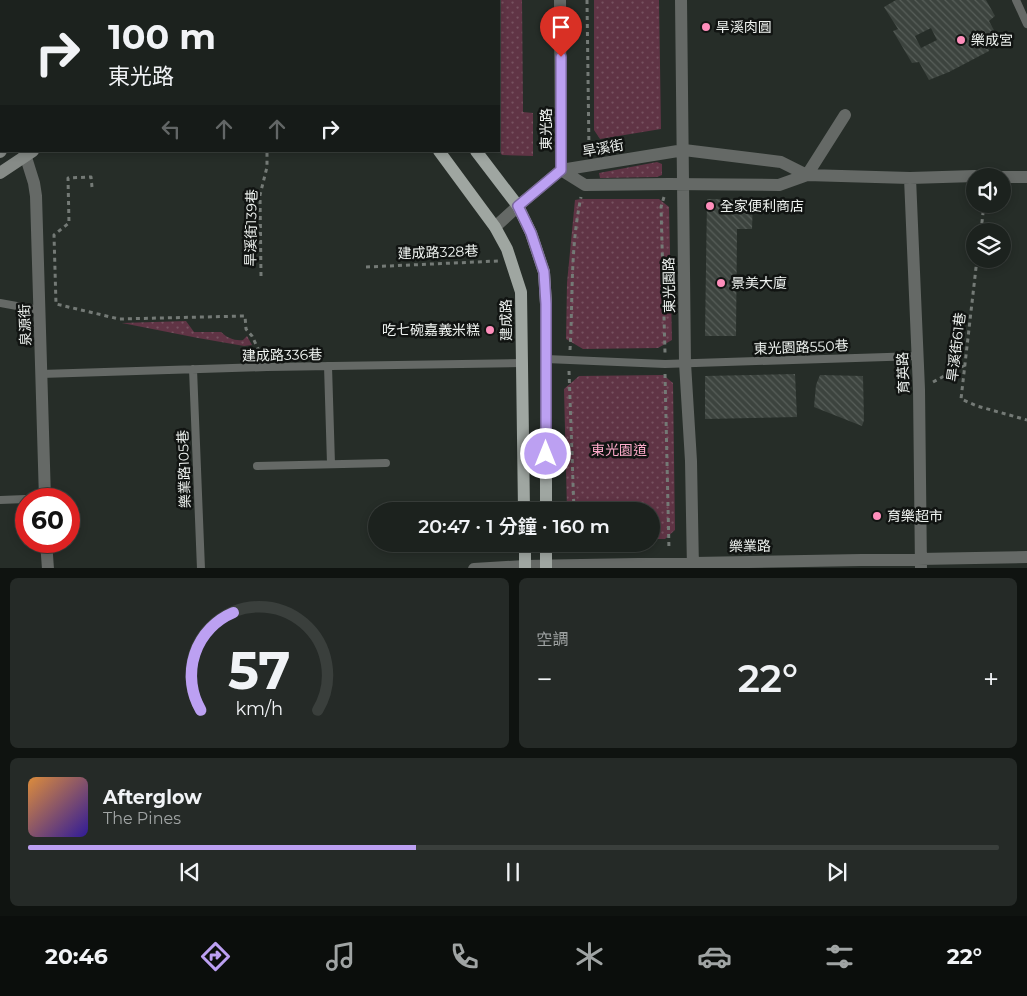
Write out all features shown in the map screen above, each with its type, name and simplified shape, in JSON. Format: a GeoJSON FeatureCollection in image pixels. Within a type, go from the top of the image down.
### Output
{"type":"FeatureCollection","features":[{"type":"Feature","properties":{"kind":"main road","name":"建成路"},"geometry":{"type":"LineString","coordinates":[[440,152],[495,227],[511,261],[521,292],[524,502]]}},
{"type":"Feature","properties":{"kind":"main road"},"geometry":{"type":"LineString","coordinates":[[477,152],[518,206],[531,233],[544,272],[546,304],[546,502]]}},
{"type":"Feature","properties":{"kind":"main road"},"geometry":{"type":"LineString","coordinates":[[525,552],[525,567]]}},
{"type":"Feature","properties":{"kind":"main road"},"geometry":{"type":"LineString","coordinates":[[546,552],[546,567]]}},
{"type":"Feature","properties":{"kind":"street","name":"東光路"},"geometry":{"type":"LineString","coordinates":[[560,0],[561,170]]}},
{"type":"Feature","properties":{"kind":"street","name":"東光園路"},"geometry":{"type":"LineString","coordinates":[[681,0],[685,362],[691,461],[693,566]]}},
{"type":"Feature","properties":{"kind":"street"},"geometry":{"type":"LineString","coordinates":[[807,175],[845,115]]}},
{"type":"Feature","properties":{"kind":"street","name":"旱溪街"},"geometry":{"type":"LineString","coordinates":[[561,170],[684,150],[781,162],[807,175]]}},
{"type":"Feature","properties":{"kind":"street"},"geometry":{"type":"LineString","coordinates":[[0,173],[28,153]]}},
{"type":"Feature","properties":{"kind":"street","name":"泉源街"},"geometry":{"type":"LineString","coordinates":[[28,153],[36,196],[45,488]]}},
{"type":"Feature","properties":{"kind":"street","name":"旱溪街"},"geometry":{"type":"LineString","coordinates":[[561,170],[584,185],[779,185],[807,175],[910,178],[966,176]]}},
{"type":"Feature","properties":{"kind":"street"},"geometry":{"type":"LineString","coordinates":[[495,227],[561,170]]}},
{"type":"Feature","properties":{"kind":"street"},"geometry":{"type":"LineString","coordinates":[[1011,176],[1027,177]]}},
{"type":"Feature","properties":{"kind":"street","name":"育英路"},"geometry":{"type":"LineString","coordinates":[[910,178],[919,389],[921,564]]}},
{"type":"Feature","properties":{"kind":"street"},"geometry":{"type":"LineString","coordinates":[[47,553],[48,568]]}},
{"type":"Feature","properties":{"kind":"street","name":"樂業路"},"geometry":{"type":"LineString","coordinates":[[474,568],[921,564],[1027,557]]}},
{"type":"Feature","properties":{"kind":"lane"},"geometry":{"type":"LineString","coordinates":[[1016,0],[1027,24]]}},
{"type":"Feature","properties":{"kind":"lane"},"geometry":{"type":"LineString","coordinates":[[0,304],[39,310]]}},
{"type":"Feature","properties":{"kind":"lane","name":"東光園路550巷"},"geometry":{"type":"LineString","coordinates":[[546,359],[665,364],[918,356]]}},
{"type":"Feature","properties":{"kind":"lane","name":"建成路336巷"},"geometry":{"type":"LineString","coordinates":[[42,374],[193,369],[522,363]]}},
{"type":"Feature","properties":{"kind":"lane"},"geometry":{"type":"LineString","coordinates":[[328,366],[331,464]]}},
{"type":"Feature","properties":{"kind":"lane","name":"樂業路105巷"},"geometry":{"type":"LineString","coordinates":[[193,369],[201,568]]}},
{"type":"Feature","properties":{"kind":"lane"},"geometry":{"type":"LineString","coordinates":[[257,466],[386,463]]}},
{"type":"Feature","properties":{"kind":"lane"},"geometry":{"type":"LineString","coordinates":[[0,500],[15,499]]}},
{"type":"Feature","properties":{"kind":"path","name":"旱溪街139巷"},"geometry":{"type":"LineString","coordinates":[[261,276],[260,195],[267,167],[267,152]]}},
{"type":"Feature","properties":{"kind":"path"},"geometry":{"type":"LineString","coordinates":[[92,187],[91,177],[68,178],[69,223],[54,235],[56,304],[119,319],[246,316],[246,329],[256,345]]}},
{"type":"Feature","properties":{"kind":"path","name":"建成路328巷"},"geometry":{"type":"LineString","coordinates":[[366,267],[511,261]]}},
{"type":"Feature","properties":{"kind":"path","name":"旱溪街61巷"},"geometry":{"type":"LineString","coordinates":[[976,268],[961,399],[977,406],[1027,420]]}},
{"type":"Feature","properties":{"kind":"path"},"geometry":{"type":"LineString","coordinates":[[569,361],[574,502]]}},
{"type":"Feature","properties":{"kind":"path"},"geometry":{"type":"LineString","coordinates":[[919,389],[966,365]]}},
{"type":"Feature","properties":{"kind":"green space"},"geometry":{"type":"Polygon","coordinates":[[[500,0],[522,0],[523,112],[533,113],[533,156],[502,155],[500,152],[500,0]]]}},
{"type":"Feature","properties":{"kind":"green space"},"geometry":{"type":"Polygon","coordinates":[[[594,0],[659,0],[661,129],[600,139],[594,130],[594,0]]]}},
{"type":"Feature","properties":{"kind":"green space"},"geometry":{"type":"Polygon","coordinates":[[[657,162],[662,164],[662,175],[657,177],[600,178],[599,173],[657,162]]]}},
{"type":"Feature","properties":{"kind":"green space"},"geometry":{"type":"Polygon","coordinates":[[[659,199],[669,207],[672,340],[658,348],[583,349],[566,339],[567,283],[575,200],[659,199]]]}},
{"type":"Feature","properties":{"kind":"green space"},"geometry":{"type":"Polygon","coordinates":[[[186,321],[194,332],[221,332],[237,340],[243,340],[247,336],[252,345],[244,346],[122,323],[186,321]]]}},
{"type":"Feature","properties":{"kind":"green space","name":"東光園道"},"geometry":{"type":"Polygon","coordinates":[[[663,375],[673,383],[675,530],[665,539],[660,539],[660,502],[567,502],[564,389],[579,376],[663,375]]]}},
{"type":"Feature","properties":{"kind":"building","name":"樂成宮"},"geometry":{"type":"Polygon","coordinates":[[[896,0],[986,0],[995,16],[989,21],[996,34],[986,41],[989,51],[949,72],[929,80],[919,62],[912,63],[893,31],[898,29],[884,7],[896,0]],[[931,28],[915,36],[921,48],[937,40],[931,28]]]}},
{"type":"Feature","properties":{"kind":"building","name":"景美大廈"},"geometry":{"type":"Polygon","coordinates":[[[707,199],[753,200],[752,229],[737,229],[736,336],[705,336],[707,199]]]}},
{"type":"Feature","properties":{"kind":"building"},"geometry":{"type":"Polygon","coordinates":[[[795,374],[797,417],[705,419],[705,376],[795,374]]]}},
{"type":"Feature","properties":{"kind":"building"},"geometry":{"type":"Polygon","coordinates":[[[820,375],[863,376],[864,420],[862,426],[814,407],[816,385],[820,375]]]}},
{"type":"Feature","properties":{"kind":"place","name":"旱溪肉圓"},"geometry":{"type":"Point","coordinates":[706,27]}},
{"type":"Feature","properties":{"kind":"place","name":"樂成宮"},"geometry":{"type":"Point","coordinates":[961,40]}},
{"type":"Feature","properties":{"kind":"place","name":"全家便利商店"},"geometry":{"type":"Point","coordinates":[710,206]}},
{"type":"Feature","properties":{"kind":"place","name":"景美大廈"},"geometry":{"type":"Point","coordinates":[721,283]}},
{"type":"Feature","properties":{"kind":"place","name":"吃七碗嘉義米糕"},"geometry":{"type":"Point","coordinates":[490,330]}},
{"type":"Feature","properties":{"kind":"place","name":"育樂超市"},"geometry":{"type":"Point","coordinates":[877,516]}},
{"type":"Feature","properties":{"kind":"route"},"geometry":{"type":"LineString","coordinates":[[546,454],[546,304],[544,272],[531,233],[518,206],[561,170],[561,57]]}}]}
